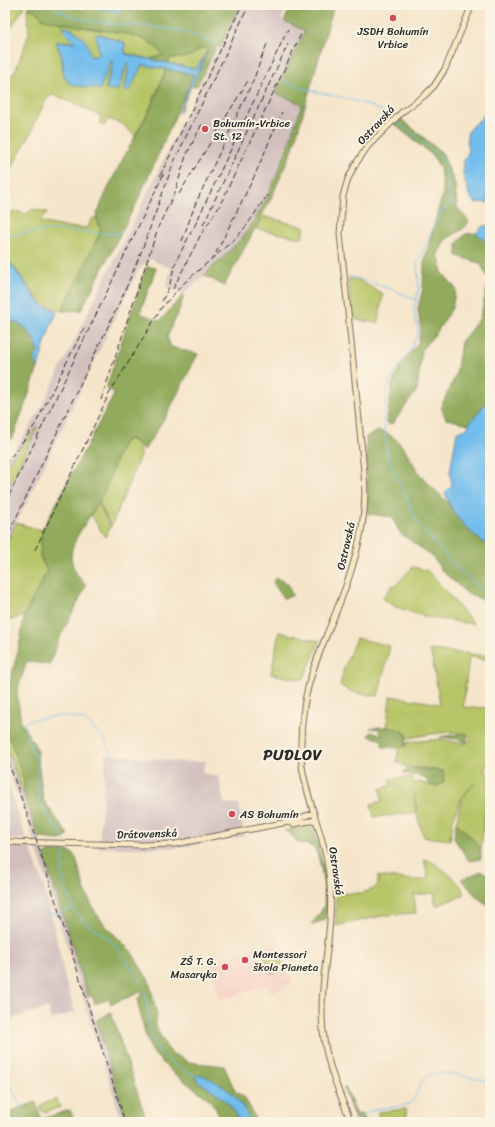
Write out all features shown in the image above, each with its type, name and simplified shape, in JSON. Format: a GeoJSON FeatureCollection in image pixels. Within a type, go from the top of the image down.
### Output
{"type":"FeatureCollection","features":[{"type":"Feature","properties":{"kind":"main road","name":"Ostravská"},"geometry":{"type":"LineString","coordinates":[[351,1122],[332,1074],[323,1031],[322,1003],[330,923],[330,884],[302,766],[301,730],[304,707],[317,661],[350,576],[364,510],[362,454],[340,234],[341,211],[346,186],[355,165],[368,146],[398,116],[425,95],[439,79],[472,5]]}},
{"type":"Feature","properties":{"kind":"main road","name":"Drátovenská"},"geometry":{"type":"LineString","coordinates":[[5,842],[141,846],[175,844],[288,822],[314,813]]}},
{"type":"Feature","properties":{"kind":"main road","name":"Drátovenská"},"geometry":{"type":"LineString","coordinates":[[288,822],[294,824],[316,820]]}},
{"type":"Feature","properties":{"kind":"shaded area"},"geometry":{"type":"Polygon","coordinates":[[[240,5],[288,5],[281,19],[305,31],[275,93],[302,104],[269,194],[251,225],[238,243],[184,294],[166,287],[171,269],[151,259],[138,270],[5,547],[5,494],[37,426],[5,468],[5,461],[27,432],[42,406],[240,5]]]}},
{"type":"Feature","properties":{"kind":"shaded area"},"geometry":{"type":"Polygon","coordinates":[[[5,745],[34,823],[127,1122],[122,1122],[29,825],[5,760],[5,745]]]}},
{"type":"Feature","properties":{"kind":"shaded area"},"geometry":{"type":"Polygon","coordinates":[[[106,754],[182,762],[206,761],[202,773],[219,777],[224,803],[239,804],[244,836],[177,848],[99,848],[106,754]]]}},
{"type":"Feature","properties":{"kind":"shaded area"},"geometry":{"type":"Polygon","coordinates":[[[5,777],[7,782],[26,839],[5,839],[5,777]]]}},
{"type":"Feature","properties":{"kind":"shaded area"},"geometry":{"type":"Polygon","coordinates":[[[5,846],[30,846],[48,899],[65,979],[75,1012],[51,1020],[48,1008],[5,1021],[5,846]]]}},
{"type":"Feature","properties":{"kind":"shaded area"},"geometry":{"type":"Polygon","coordinates":[[[278,940],[293,982],[271,993],[268,985],[220,1000],[208,963],[278,940]]]}},
{"type":"Feature","properties":{"kind":"green space"},"geometry":{"type":"Polygon","coordinates":[[[5,5],[24,5],[24,7],[5,38],[5,5]]]}},
{"type":"Feature","properties":{"kind":"green space"},"geometry":{"type":"Polygon","coordinates":[[[29,5],[76,5],[84,10],[89,5],[97,5],[95,7],[120,13],[124,5],[240,5],[220,47],[217,46],[197,86],[192,86],[208,52],[203,47],[188,57],[170,58],[168,63],[150,59],[163,55],[148,41],[129,34],[43,19],[34,9],[27,9],[29,5]]]}},
{"type":"Feature","properties":{"kind":"green space"},"geometry":{"type":"Polygon","coordinates":[[[292,5],[334,5],[293,148],[269,203],[224,286],[204,275],[230,251],[252,224],[268,196],[292,135],[302,104],[275,93],[305,31],[284,21],[292,5]]]}},
{"type":"Feature","properties":{"kind":"green space"},"geometry":{"type":"Polygon","coordinates":[[[34,9],[43,19],[82,27],[119,32],[139,37],[156,47],[163,55],[150,59],[125,53],[125,43],[100,34],[96,35],[99,53],[90,57],[85,43],[75,31],[66,33],[76,43],[63,41],[56,42],[61,54],[64,77],[113,61],[106,88],[118,90],[127,63],[140,67],[142,65],[166,69],[150,108],[135,136],[122,124],[108,119],[104,126],[99,122],[101,116],[55,95],[50,96],[33,124],[33,129],[5,180],[5,87],[16,69],[29,34],[27,10],[34,9]]]}},
{"type":"Feature","properties":{"kind":"green space"},"geometry":{"type":"Polygon","coordinates":[[[203,47],[207,51],[196,69],[168,63],[170,58],[188,57],[203,47]]]}},
{"type":"Feature","properties":{"kind":"green space"},"geometry":{"type":"Polygon","coordinates":[[[166,69],[194,74],[137,202],[81,310],[62,311],[101,231],[96,217],[102,203],[114,176],[150,109],[166,69]]]}},
{"type":"Feature","properties":{"kind":"green space"},"geometry":{"type":"Polygon","coordinates":[[[400,118],[442,153],[455,184],[457,207],[469,222],[463,229],[445,240],[438,254],[442,272],[456,289],[452,308],[437,332],[422,349],[417,390],[394,422],[389,425],[387,421],[392,385],[401,365],[418,343],[421,329],[418,309],[423,288],[424,262],[443,193],[440,167],[432,155],[394,124],[400,118]]]}},
{"type":"Feature","properties":{"kind":"green space"},"geometry":{"type":"Polygon","coordinates":[[[33,209],[47,212],[40,222],[63,227],[87,228],[92,219],[96,217],[101,231],[62,311],[41,303],[5,255],[5,216],[15,211],[26,214],[33,209]]]}},
{"type":"Feature","properties":{"kind":"green space"},"geometry":{"type":"Polygon","coordinates":[[[262,216],[305,227],[302,238],[256,229],[262,216]]]}},
{"type":"Feature","properties":{"kind":"green space"},"geometry":{"type":"Polygon","coordinates":[[[476,233],[490,244],[490,398],[469,424],[446,419],[441,407],[456,374],[461,342],[480,318],[489,279],[480,263],[457,256],[457,243],[465,234],[476,233]]]}},
{"type":"Feature","properties":{"kind":"green space"},"geometry":{"type":"Polygon","coordinates":[[[147,266],[156,268],[140,313],[160,321],[184,294],[180,308],[167,337],[171,347],[198,354],[165,418],[144,450],[135,441],[129,439],[124,442],[120,449],[102,497],[74,543],[72,563],[77,574],[86,585],[83,592],[59,639],[49,665],[27,661],[17,692],[21,723],[36,747],[43,800],[69,836],[59,840],[39,838],[23,793],[25,787],[21,771],[5,726],[8,690],[20,642],[24,616],[47,571],[40,556],[42,530],[115,393],[106,388],[147,266]]]}},
{"type":"Feature","properties":{"kind":"green space"},"geometry":{"type":"Polygon","coordinates":[[[348,278],[358,280],[383,294],[378,323],[352,319],[348,278]]]}},
{"type":"Feature","properties":{"kind":"green space"},"geometry":{"type":"Polygon","coordinates":[[[5,319],[22,325],[28,331],[39,352],[34,357],[38,368],[14,435],[5,447],[5,319]]]}},
{"type":"Feature","properties":{"kind":"green space"},"geometry":{"type":"Polygon","coordinates":[[[38,426],[5,494],[5,466],[38,426]]]}},
{"type":"Feature","properties":{"kind":"green space"},"geometry":{"type":"Polygon","coordinates":[[[378,431],[392,436],[398,441],[428,484],[445,500],[477,537],[490,546],[490,602],[469,595],[442,571],[433,557],[400,533],[392,517],[368,514],[366,437],[378,431]]]}},
{"type":"Feature","properties":{"kind":"green space"},"geometry":{"type":"Polygon","coordinates":[[[129,439],[139,445],[140,456],[111,527],[99,502],[120,449],[124,442],[129,439]]]}},
{"type":"Feature","properties":{"kind":"green space"},"geometry":{"type":"Polygon","coordinates":[[[99,503],[110,528],[105,537],[91,515],[99,503]]]}},
{"type":"Feature","properties":{"kind":"green space"},"geometry":{"type":"Polygon","coordinates":[[[16,523],[42,530],[40,556],[47,571],[24,616],[6,621],[5,625],[5,547],[16,523]]]}},
{"type":"Feature","properties":{"kind":"green space"},"geometry":{"type":"Polygon","coordinates":[[[413,567],[428,571],[474,624],[426,617],[396,607],[382,598],[393,585],[395,586],[413,567]]]}},
{"type":"Feature","properties":{"kind":"green space"},"geometry":{"type":"Polygon","coordinates":[[[276,578],[288,584],[292,596],[283,598],[273,582],[276,578]]]}},
{"type":"Feature","properties":{"kind":"green space"},"geometry":{"type":"Polygon","coordinates":[[[279,632],[320,641],[303,680],[271,674],[279,632]]]}},
{"type":"Feature","properties":{"kind":"green space"},"geometry":{"type":"Polygon","coordinates":[[[356,638],[390,646],[378,696],[353,692],[340,685],[344,668],[356,638]]]}},
{"type":"Feature","properties":{"kind":"green space"},"geometry":{"type":"Polygon","coordinates":[[[430,650],[490,656],[490,660],[469,657],[463,707],[490,708],[490,758],[484,772],[486,771],[489,775],[481,848],[456,822],[462,799],[474,783],[460,801],[453,820],[450,840],[424,837],[418,820],[414,792],[416,813],[374,817],[371,804],[382,801],[380,789],[391,785],[390,779],[413,777],[413,784],[419,782],[437,787],[444,782],[443,771],[405,766],[396,762],[399,748],[406,746],[408,742],[441,739],[464,744],[470,741],[471,737],[465,734],[450,732],[407,738],[407,734],[387,727],[390,696],[440,704],[431,653],[429,652],[430,650]]]}},
{"type":"Feature","properties":{"kind":"green space"},"geometry":{"type":"Polygon","coordinates":[[[5,724],[21,769],[24,786],[23,793],[5,745],[5,724]]]}},
{"type":"Feature","properties":{"kind":"green space"},"geometry":{"type":"Polygon","coordinates":[[[370,728],[394,728],[407,734],[406,746],[398,748],[382,747],[382,740],[369,736],[371,732],[381,735],[379,729],[370,728]]]}},
{"type":"Feature","properties":{"kind":"green space"},"geometry":{"type":"Polygon","coordinates":[[[466,733],[468,739],[466,742],[458,739],[440,737],[466,733]]]}},
{"type":"Feature","properties":{"kind":"green space"},"geometry":{"type":"Polygon","coordinates":[[[407,768],[443,771],[444,777],[442,784],[435,786],[430,785],[424,777],[403,773],[407,768]]]}},
{"type":"Feature","properties":{"kind":"green space"},"geometry":{"type":"Polygon","coordinates":[[[456,822],[481,848],[481,859],[469,861],[454,838],[456,822]]]}},
{"type":"Feature","properties":{"kind":"green space"},"geometry":{"type":"Polygon","coordinates":[[[307,825],[315,832],[326,879],[328,900],[326,920],[312,924],[321,912],[324,905],[324,884],[317,852],[314,847],[297,842],[288,831],[284,831],[307,825]]]}},
{"type":"Feature","properties":{"kind":"green space"},"geometry":{"type":"Polygon","coordinates":[[[50,851],[71,852],[76,858],[85,891],[95,912],[105,925],[131,951],[149,981],[157,1014],[156,1024],[158,1031],[171,1053],[189,1062],[224,1066],[235,1091],[244,1097],[256,1122],[250,1122],[241,1103],[203,1084],[214,1091],[231,1106],[240,1122],[221,1122],[216,1109],[209,1099],[172,1072],[151,1051],[138,1004],[138,998],[142,996],[141,992],[111,1004],[109,999],[95,1004],[92,996],[88,996],[44,855],[50,851]]]}},
{"type":"Feature","properties":{"kind":"green space"},"geometry":{"type":"Polygon","coordinates":[[[424,859],[442,868],[455,879],[463,890],[464,895],[436,906],[434,893],[414,895],[416,913],[386,915],[336,926],[336,893],[359,893],[370,890],[378,884],[378,876],[412,880],[428,879],[424,859]]]}},
{"type":"Feature","properties":{"kind":"green space"},"geometry":{"type":"Polygon","coordinates":[[[482,871],[484,873],[490,873],[490,906],[478,898],[461,879],[482,871]]]}},
{"type":"Feature","properties":{"kind":"green space"},"geometry":{"type":"Polygon","coordinates":[[[277,949],[284,970],[271,974],[264,954],[277,949]]]}},
{"type":"Feature","properties":{"kind":"green space"},"geometry":{"type":"Polygon","coordinates":[[[111,1012],[147,1122],[127,1122],[96,1021],[111,1012]]]}},
{"type":"Feature","properties":{"kind":"green space"},"geometry":{"type":"Polygon","coordinates":[[[345,1086],[356,1115],[361,1114],[367,1122],[356,1122],[344,1090],[345,1086]]]}},
{"type":"Feature","properties":{"kind":"green space"},"geometry":{"type":"Polygon","coordinates":[[[57,1099],[61,1107],[45,1112],[41,1111],[40,1108],[43,1103],[57,1099]]]}},
{"type":"Feature","properties":{"kind":"green space"},"geometry":{"type":"Polygon","coordinates":[[[36,1102],[41,1119],[70,1110],[75,1122],[5,1122],[6,1113],[36,1102]]]}},
{"type":"Feature","properties":{"kind":"green space"},"geometry":{"type":"Polygon","coordinates":[[[406,1109],[407,1122],[379,1122],[378,1112],[406,1109]]]}},
{"type":"Feature","properties":{"kind":"water"},"geometry":{"type":"Polygon","coordinates":[[[97,5],[124,6],[120,13],[95,7],[97,5]]]}},
{"type":"Feature","properties":{"kind":"water"},"geometry":{"type":"Polygon","coordinates":[[[63,26],[80,35],[88,45],[91,57],[99,53],[96,35],[99,34],[125,43],[125,54],[196,69],[208,51],[179,113],[194,74],[142,65],[129,91],[126,91],[129,63],[127,63],[118,90],[106,89],[113,61],[111,61],[100,89],[72,85],[68,82],[64,73],[62,56],[56,42],[75,42],[66,33],[63,26]]]}},
{"type":"Feature","properties":{"kind":"water"},"geometry":{"type":"Polygon","coordinates":[[[490,102],[490,203],[475,203],[470,197],[463,174],[464,161],[468,153],[467,134],[472,126],[482,118],[490,102]]]}},
{"type":"Feature","properties":{"kind":"water"},"geometry":{"type":"Polygon","coordinates":[[[483,226],[490,226],[490,244],[476,233],[483,226]]]}},
{"type":"Feature","properties":{"kind":"water"},"geometry":{"type":"Polygon","coordinates":[[[5,256],[41,305],[56,310],[57,313],[49,330],[38,368],[34,357],[39,352],[31,335],[22,325],[5,319],[5,308],[7,310],[5,302],[5,256]]]}},
{"type":"Feature","properties":{"kind":"water"},"geometry":{"type":"Polygon","coordinates":[[[490,398],[490,546],[469,530],[456,516],[451,508],[445,492],[452,485],[450,472],[457,432],[467,429],[469,424],[490,398]]]}},
{"type":"Feature","properties":{"kind":"water"},"geometry":{"type":"Polygon","coordinates":[[[202,1075],[218,1083],[231,1093],[242,1106],[250,1122],[240,1122],[231,1106],[214,1091],[199,1082],[195,1076],[202,1075]]]}},
{"type":"Feature","properties":{"kind":"waterway"},"geometry":{"type":"LineString","coordinates":[[52,5],[76,18],[110,24],[177,30],[217,45]]}},
{"type":"Feature","properties":{"kind":"waterway"},"geometry":{"type":"LineString","coordinates":[[285,81],[312,91],[354,100],[381,111],[393,119]]}},
{"type":"Feature","properties":{"kind":"waterway"},"geometry":{"type":"LineString","coordinates":[[396,121],[440,156],[445,165],[448,191],[452,203],[440,213],[417,264],[419,287],[414,312],[418,334],[412,347],[390,381],[387,391],[384,422],[388,456],[395,476],[406,495],[417,522],[449,560],[478,586],[490,592]]}},
{"type":"Feature","properties":{"kind":"waterway"},"geometry":{"type":"LineString","coordinates":[[5,236],[48,230],[116,234],[122,231]]}},
{"type":"Feature","properties":{"kind":"waterway"},"geometry":{"type":"LineString","coordinates":[[350,276],[391,289],[417,300]]}},
{"type":"Feature","properties":{"kind":"waterway"},"geometry":{"type":"LineString","coordinates":[[65,841],[40,804],[37,761],[27,738],[24,723],[29,720],[67,716],[85,720],[103,738],[121,767],[133,775]]}},
{"type":"Feature","properties":{"kind":"waterway"},"geometry":{"type":"LineString","coordinates":[[65,846],[62,871],[73,909]]}},
{"type":"Feature","properties":{"kind":"waterway"},"geometry":{"type":"LineString","coordinates":[[39,907],[42,911],[50,914],[73,909],[86,923],[108,938],[120,951],[142,985]]}},
{"type":"Feature","properties":{"kind":"waterway"},"geometry":{"type":"LineString","coordinates":[[144,990],[147,1001],[150,1030],[156,1047],[161,1054],[181,1069],[197,1076]]}},
{"type":"Feature","properties":{"kind":"waterway"},"geometry":{"type":"LineString","coordinates":[[5,1070],[18,1101],[23,1122]]}},
{"type":"Feature","properties":{"kind":"waterway"},"geometry":{"type":"LineString","coordinates":[[359,1122],[359,1119],[371,1111],[408,1104],[415,1097],[422,1081],[435,1073],[454,1074],[490,1081]]}},
{"type":"Feature","properties":{"kind":"railway"},"geometry":{"type":"LineString","coordinates":[[160,176],[242,5]]}},
{"type":"Feature","properties":{"kind":"railway"},"geometry":{"type":"LineString","coordinates":[[5,541],[124,293],[142,250],[173,164],[249,5]]}},
{"type":"Feature","properties":{"kind":"railway"},"geometry":{"type":"LineString","coordinates":[[162,301],[169,287],[176,261],[195,225],[288,29]]}},
{"type":"Feature","properties":{"kind":"railway"},"geometry":{"type":"LineString","coordinates":[[173,289],[200,236],[219,207],[302,32]]}},
{"type":"Feature","properties":{"kind":"railway"},"geometry":{"type":"LineString","coordinates":[[261,58],[268,42]]}},
{"type":"Feature","properties":{"kind":"railway"},"geometry":{"type":"LineString","coordinates":[[203,225],[288,44]]}},
{"type":"Feature","properties":{"kind":"railway"},"geometry":{"type":"LineString","coordinates":[[182,241],[195,205],[253,81],[263,54]]}},
{"type":"Feature","properties":{"kind":"railway"},"geometry":{"type":"LineString","coordinates":[[179,194],[249,79]]}},
{"type":"Feature","properties":{"kind":"railway"},"geometry":{"type":"LineString","coordinates":[[216,253],[254,177],[282,112]]}},
{"type":"Feature","properties":{"kind":"railway"},"geometry":{"type":"LineString","coordinates":[[101,400],[159,225],[175,192],[186,156],[202,124]]}},
{"type":"Feature","properties":{"kind":"railway"},"geometry":{"type":"LineString","coordinates":[[5,504],[164,173]]}},
{"type":"Feature","properties":{"kind":"railway"},"geometry":{"type":"LineString","coordinates":[[35,550],[109,394],[162,307],[184,283],[237,237],[268,194]]}},
{"type":"Feature","properties":{"kind":"railway"},"geometry":{"type":"LineString","coordinates":[[5,465],[35,425],[84,328]]}},
{"type":"Feature","properties":{"kind":"railway"},"geometry":{"type":"LineString","coordinates":[[5,753],[37,842],[125,1122]]}},
{"type":"Feature","properties":{"kind":"railway"},"geometry":{"type":"LineString","coordinates":[[5,785],[7,791]]}},
{"type":"Feature","properties":{"kind":"place","name":"JSDH Bohumín Vrbice"},"geometry":{"type":"Point","coordinates":[393,18]}},
{"type":"Feature","properties":{"kind":"place","name":"Bohumín-Vrbice St. 12"},"geometry":{"type":"Point","coordinates":[205,129]}},
{"type":"Feature","properties":{"kind":"place","name":"AS Bohumín"},"geometry":{"type":"Point","coordinates":[232,814]}},
{"type":"Feature","properties":{"kind":"place","name":"Montessori škola Pianeta"},"geometry":{"type":"Point","coordinates":[245,960]}},
{"type":"Feature","properties":{"kind":"place","name":"ZŠ T. G. Masaryka"},"geometry":{"type":"Point","coordinates":[225,967]}},
{"type":"Feature","properties":{"kind":"district","name":"PUDLOV"},"geometry":{"type":"Point","coordinates":[293,755]}}]}
